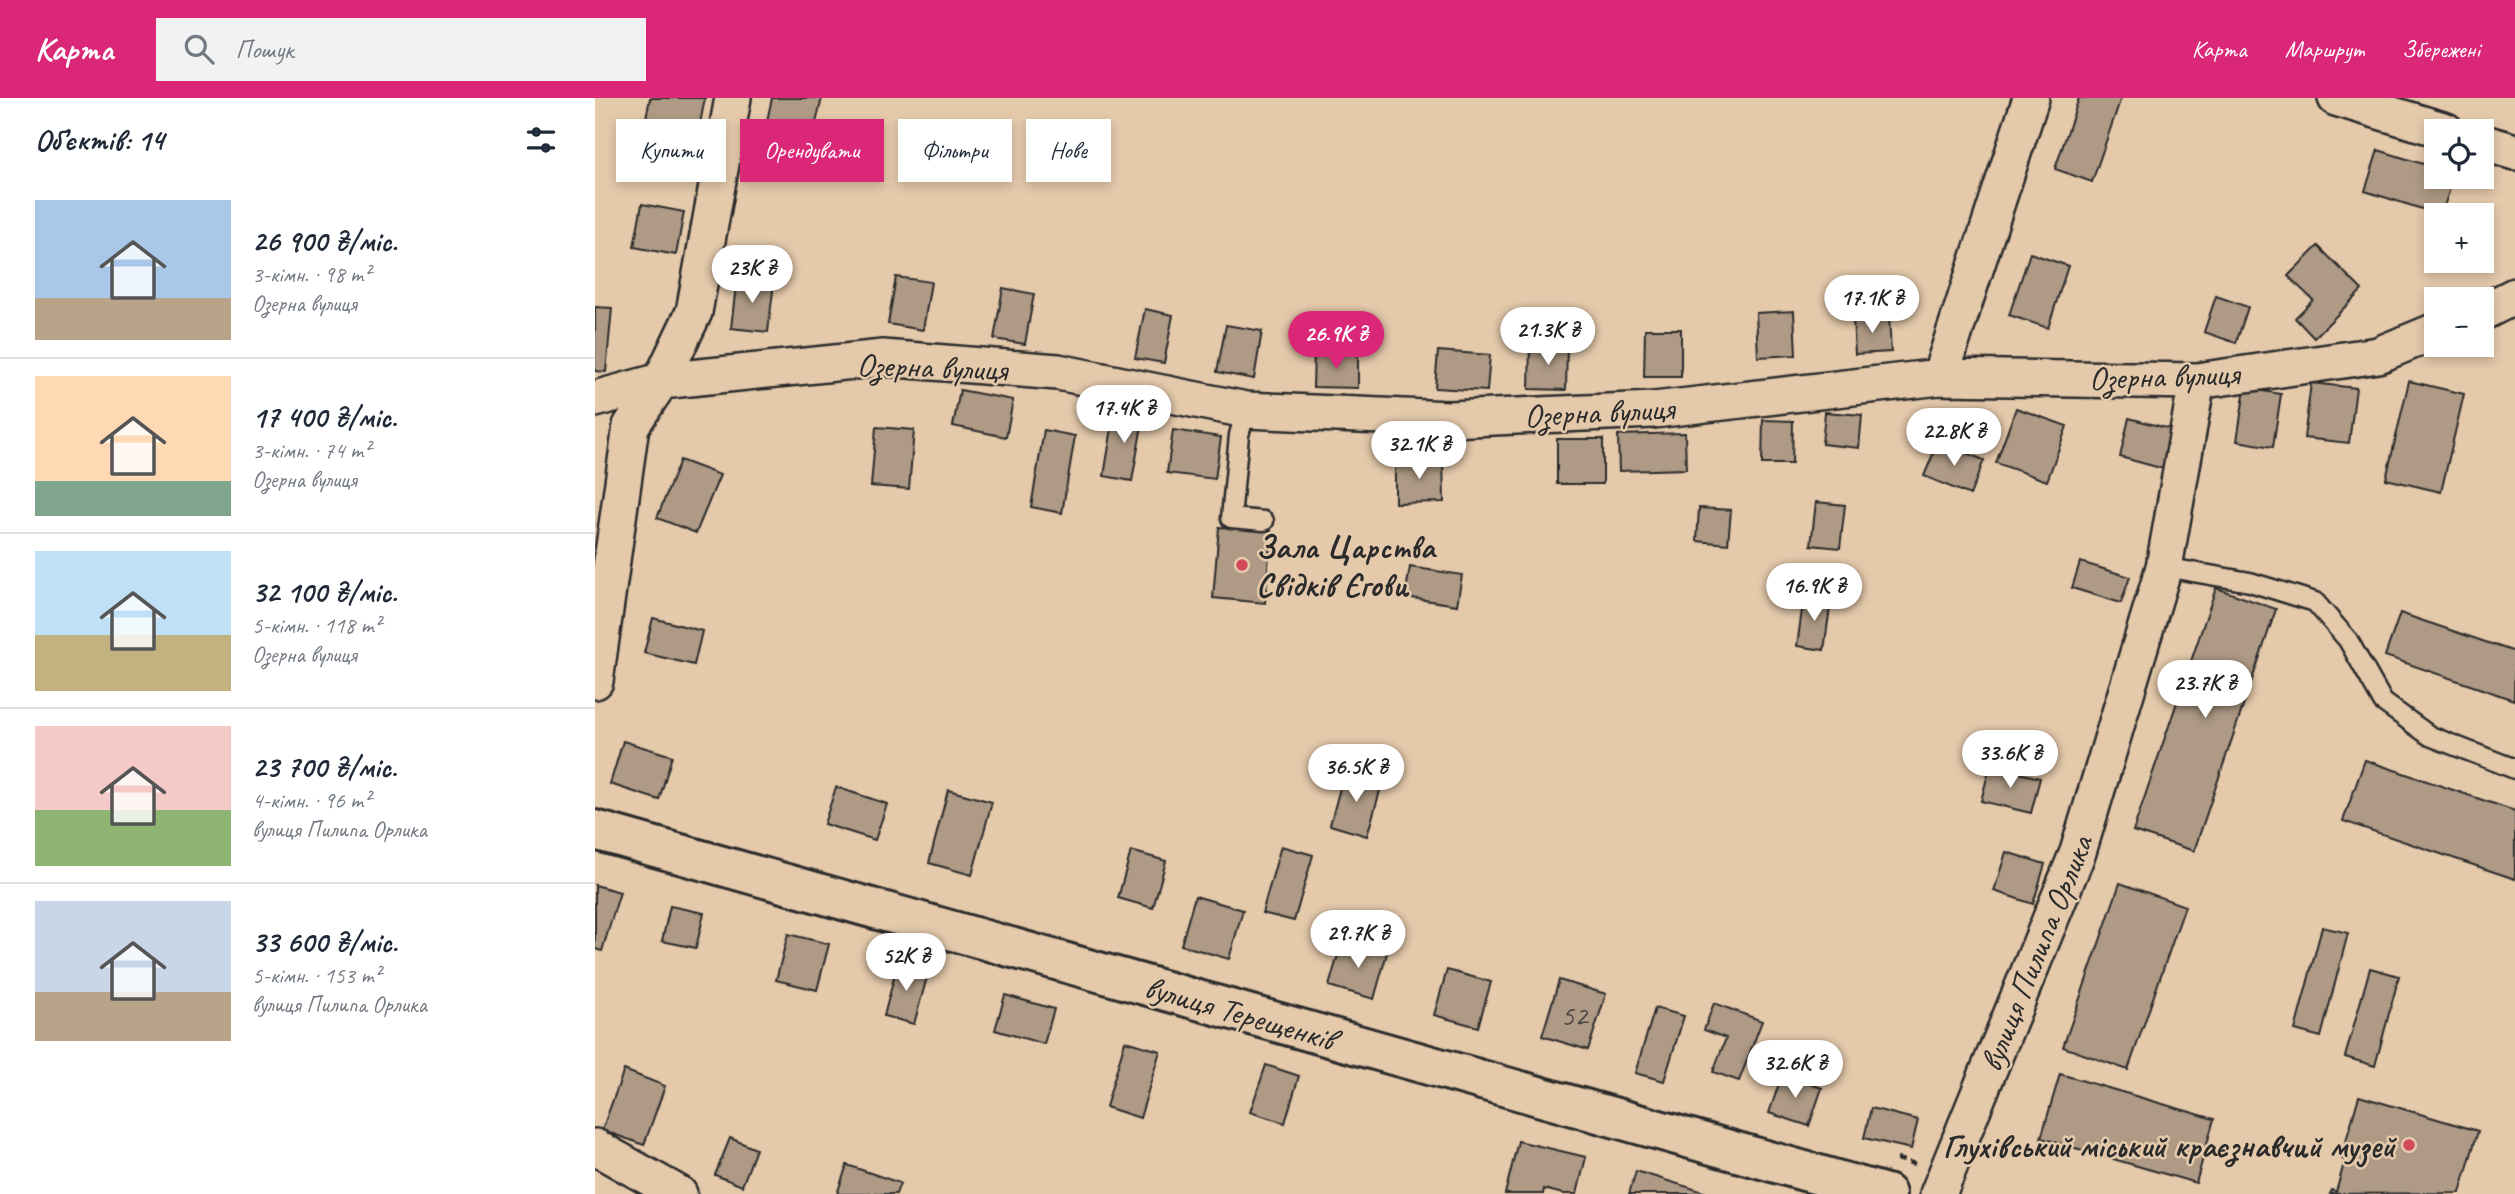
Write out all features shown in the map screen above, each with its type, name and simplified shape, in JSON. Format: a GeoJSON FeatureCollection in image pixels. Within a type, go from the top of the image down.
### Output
{"type":"FeatureCollection","features":[{"type":"Feature","properties":{"kind":"main road","name":"вулиця Терещенків"},"geometry":{"type":"LineString","coordinates":[[595,830],[1886,1194]]}},
{"type":"Feature","properties":{"kind":"street"},"geometry":{"type":"LineString","coordinates":[[595,681],[631,426],[661,381],[694,312],[733,98]]}},
{"type":"Feature","properties":{"kind":"street"},"geometry":{"type":"LineString","coordinates":[[1940,377],[2031,98]]}},
{"type":"Feature","properties":{"kind":"street"},"geometry":{"type":"LineString","coordinates":[[2336,98],[2424,124]]}},
{"type":"Feature","properties":{"kind":"street"},"geometry":{"type":"LineString","coordinates":[[2494,146],[2515,152]]}},
{"type":"Feature","properties":{"kind":"street"},"geometry":{"type":"LineString","coordinates":[[2494,306],[2515,296]]}},
{"type":"Feature","properties":{"kind":"street","name":"Озерна вулиця"},"geometry":{"type":"LineString","coordinates":[[595,399],[661,381],[883,358],[1058,372],[1246,410],[1449,419],[1654,410],[1940,377],[2197,381],[2378,355],[2424,336]]}},
{"type":"Feature","properties":{"kind":"street","name":"вулиця Пилипа Орлика"},"geometry":{"type":"LineString","coordinates":[[1938,1194],[2078,852],[2164,567],[2197,381]]}},
{"type":"Feature","properties":{"kind":"street"},"geometry":{"type":"LineString","coordinates":[[595,1147],[680,1194]]}},
{"type":"Feature","properties":{"kind":"lane"},"geometry":{"type":"LineString","coordinates":[[1246,410],[1239,435],[1231,518],[1264,521]]}},
{"type":"Feature","properties":{"kind":"lane"},"geometry":{"type":"LineString","coordinates":[[2164,567],[2250,583],[2315,602],[2348,640],[2383,702],[2430,736],[2515,769]]}},
{"type":"Feature","properties":{"kind":"building"},"geometry":{"type":"Polygon","coordinates":[[[650,98],[705,98],[701,119],[646,119],[650,98]]]}},
{"type":"Feature","properties":{"kind":"building"},"geometry":{"type":"Polygon","coordinates":[[[772,98],[822,98],[817,119],[767,119],[772,98]]]}},
{"type":"Feature","properties":{"kind":"building"},"geometry":{"type":"Polygon","coordinates":[[[2079,98],[2121,98],[2092,182],[2055,169],[2079,98]]]}},
{"type":"Feature","properties":{"kind":"building"},"geometry":{"type":"Polygon","coordinates":[[[2378,150],[2424,164],[2424,189],[2450,189],[2445,203],[2424,203],[2424,210],[2365,191],[2378,150]]]}},
{"type":"Feature","properties":{"kind":"building"},"geometry":{"type":"Polygon","coordinates":[[[642,204],[684,212],[676,255],[634,247],[642,204]]]}},
{"type":"Feature","properties":{"kind":"building"},"geometry":{"type":"Polygon","coordinates":[[[2318,246],[2362,290],[2314,338],[2295,318],[2313,300],[2288,276],[2318,246]]]}},
{"type":"Feature","properties":{"kind":"building"},"geometry":{"type":"Polygon","coordinates":[[[2030,253],[2068,266],[2048,328],[2009,315],[2030,253]]]}},
{"type":"Feature","properties":{"kind":"building"},"geometry":{"type":"Polygon","coordinates":[[[737,277],[774,282],[768,332],[731,328],[737,277]]]}},
{"type":"Feature","properties":{"kind":"building"},"geometry":{"type":"Polygon","coordinates":[[[896,277],[931,282],[923,330],[888,324],[896,277]]]}},
{"type":"Feature","properties":{"kind":"building"},"geometry":{"type":"Polygon","coordinates":[[[1003,288],[1034,294],[1025,344],[994,339],[1003,288]]]}},
{"type":"Feature","properties":{"kind":"building"},"geometry":{"type":"Polygon","coordinates":[[[2216,296],[2248,307],[2236,343],[2204,332],[2216,296]]]}},
{"type":"Feature","properties":{"kind":"building"},"geometry":{"type":"Polygon","coordinates":[[[595,307],[612,308],[606,372],[595,371],[595,307]]]}},
{"type":"Feature","properties":{"kind":"building"},"geometry":{"type":"Polygon","coordinates":[[[1145,309],[1173,315],[1164,363],[1135,358],[1145,309]]]}},
{"type":"Feature","properties":{"kind":"building"},"geometry":{"type":"Polygon","coordinates":[[[1794,311],[1796,355],[1758,357],[1756,313],[1794,311]]]}},
{"type":"Feature","properties":{"kind":"building"},"geometry":{"type":"Polygon","coordinates":[[[1889,316],[1891,352],[1855,354],[1853,318],[1889,316]]]}},
{"type":"Feature","properties":{"kind":"building"},"geometry":{"type":"Polygon","coordinates":[[[1226,325],[1262,331],[1254,379],[1217,372],[1226,325]]]}},
{"type":"Feature","properties":{"kind":"building"},"geometry":{"type":"Polygon","coordinates":[[[1645,329],[1681,329],[1681,377],[1644,377],[1645,329]]]}},
{"type":"Feature","properties":{"kind":"building"},"geometry":{"type":"Polygon","coordinates":[[[1530,343],[1567,344],[1566,390],[1529,389],[1530,343]]]}},
{"type":"Feature","properties":{"kind":"building"},"geometry":{"type":"Polygon","coordinates":[[[1438,351],[1490,355],[1487,391],[1435,388],[1438,351]]]}},
{"type":"Feature","properties":{"kind":"building"},"geometry":{"type":"Polygon","coordinates":[[[1314,353],[1358,354],[1358,388],[1313,387],[1314,353]]]}},
{"type":"Feature","properties":{"kind":"building"},"geometry":{"type":"Polygon","coordinates":[[[2409,381],[2464,394],[2441,492],[2386,479],[2409,381]]]}},
{"type":"Feature","properties":{"kind":"building"},"geometry":{"type":"Polygon","coordinates":[[[2311,383],[2356,388],[2349,443],[2304,438],[2311,383]]]}},
{"type":"Feature","properties":{"kind":"building"},"geometry":{"type":"Polygon","coordinates":[[[2245,388],[2281,394],[2273,447],[2237,441],[2245,388]]]}},
{"type":"Feature","properties":{"kind":"building"},"geometry":{"type":"Polygon","coordinates":[[[960,390],[1013,400],[1006,437],[953,426],[960,390]]]}},
{"type":"Feature","properties":{"kind":"building"},"geometry":{"type":"Polygon","coordinates":[[[2016,408],[2067,426],[2047,481],[1996,463],[2016,408]]]}},
{"type":"Feature","properties":{"kind":"building"},"geometry":{"type":"Polygon","coordinates":[[[1115,409],[1144,414],[1132,481],[1104,476],[1115,409]]]}},
{"type":"Feature","properties":{"kind":"building"},"geometry":{"type":"Polygon","coordinates":[[[1825,412],[1862,415],[1859,448],[1822,444],[1825,412]]]}},
{"type":"Feature","properties":{"kind":"building"},"geometry":{"type":"Polygon","coordinates":[[[2129,418],[2174,430],[2164,469],[2120,457],[2129,418]]]}},
{"type":"Feature","properties":{"kind":"building"},"geometry":{"type":"Polygon","coordinates":[[[1763,420],[1793,421],[1792,464],[1762,464],[1763,420]]]}},
{"type":"Feature","properties":{"kind":"building"},"geometry":{"type":"Polygon","coordinates":[[[876,427],[914,430],[909,489],[871,486],[876,427]]]}},
{"type":"Feature","properties":{"kind":"building"},"geometry":{"type":"Polygon","coordinates":[[[1044,430],[1075,436],[1062,513],[1031,507],[1044,430]]]}},
{"type":"Feature","properties":{"kind":"building"},"geometry":{"type":"Polygon","coordinates":[[[1173,430],[1221,437],[1215,479],[1167,473],[1173,430]]]}},
{"type":"Feature","properties":{"kind":"building"},"geometry":{"type":"Polygon","coordinates":[[[1685,433],[1686,469],[1619,471],[1618,435],[1685,433]]]}},
{"type":"Feature","properties":{"kind":"building"},"geometry":{"type":"Polygon","coordinates":[[[1557,439],[1603,439],[1603,484],[1557,484],[1557,439]]]}},
{"type":"Feature","properties":{"kind":"building"},"geometry":{"type":"Polygon","coordinates":[[[1938,442],[1984,460],[1970,495],[1924,476],[1938,442]]]}},
{"type":"Feature","properties":{"kind":"building"},"geometry":{"type":"Polygon","coordinates":[[[1443,458],[1444,502],[1395,503],[1395,459],[1443,458]]]}},
{"type":"Feature","properties":{"kind":"building"},"geometry":{"type":"Polygon","coordinates":[[[680,460],[720,475],[696,533],[657,518],[680,460]]]}},
{"type":"Feature","properties":{"kind":"building"},"geometry":{"type":"Polygon","coordinates":[[[1816,502],[1845,505],[1840,548],[1811,545],[1816,502]]]}},
{"type":"Feature","properties":{"kind":"building"},"geometry":{"type":"Polygon","coordinates":[[[1699,508],[1731,510],[1728,544],[1697,541],[1699,508]]]}},
{"type":"Feature","properties":{"kind":"building","name":"Зала Царства Свідків Єгови"},"geometry":{"type":"Polygon","coordinates":[[[1219,527],[1271,531],[1265,603],[1213,598],[1219,527]]]}},
{"type":"Feature","properties":{"kind":"building"},"geometry":{"type":"Polygon","coordinates":[[[2080,562],[2130,577],[2121,603],[2072,588],[2080,562]]]}},
{"type":"Feature","properties":{"kind":"building"},"geometry":{"type":"Polygon","coordinates":[[[1410,567],[1462,575],[1457,605],[1405,597],[1410,567]]]}},
{"type":"Feature","properties":{"kind":"building"},"geometry":{"type":"Polygon","coordinates":[[[2216,588],[2276,609],[2194,851],[2133,831],[2216,588]]]}},
{"type":"Feature","properties":{"kind":"building"},"geometry":{"type":"Polygon","coordinates":[[[1804,596],[1831,600],[1824,650],[1797,646],[1804,596]]]}},
{"type":"Feature","properties":{"kind":"building"},"geometry":{"type":"Polygon","coordinates":[[[2400,613],[2515,652],[2514,700],[2385,656],[2400,613]]]}},
{"type":"Feature","properties":{"kind":"building"},"geometry":{"type":"Polygon","coordinates":[[[653,618],[702,631],[694,665],[644,653],[653,618]]]}},
{"type":"Feature","properties":{"kind":"building"},"geometry":{"type":"Polygon","coordinates":[[[623,741],[672,756],[659,800],[610,784],[623,741]]]}},
{"type":"Feature","properties":{"kind":"building"},"geometry":{"type":"Polygon","coordinates":[[[2365,760],[2515,811],[2515,879],[2343,821],[2365,760]]]}},
{"type":"Feature","properties":{"kind":"building"},"geometry":{"type":"Polygon","coordinates":[[[1990,766],[2040,778],[2031,813],[1981,801],[1990,766]]]}},
{"type":"Feature","properties":{"kind":"building"},"geometry":{"type":"Polygon","coordinates":[[[1344,773],[1382,784],[1367,836],[1330,825],[1344,773]]]}},
{"type":"Feature","properties":{"kind":"building"},"geometry":{"type":"Polygon","coordinates":[[[836,787],[887,804],[875,840],[824,824],[836,787]]]}},
{"type":"Feature","properties":{"kind":"building"},"geometry":{"type":"Polygon","coordinates":[[[948,790],[992,802],[972,875],[929,863],[948,790]]]}},
{"type":"Feature","properties":{"kind":"building"},"geometry":{"type":"Polygon","coordinates":[[[1281,846],[1313,855],[1294,921],[1262,913],[1281,846]]]}},
{"type":"Feature","properties":{"kind":"building"},"geometry":{"type":"Polygon","coordinates":[[[1131,851],[1166,861],[1153,908],[1118,898],[1131,851]]]}},
{"type":"Feature","properties":{"kind":"building"},"geometry":{"type":"Polygon","coordinates":[[[2006,852],[2045,864],[2033,904],[1994,891],[2006,852]]]}},
{"type":"Feature","properties":{"kind":"building"},"geometry":{"type":"Polygon","coordinates":[[[2120,883],[2185,906],[2128,1070],[2063,1047],[2120,883]]]}},
{"type":"Feature","properties":{"kind":"building"},"geometry":{"type":"Polygon","coordinates":[[[595,885],[620,892],[602,951],[595,949],[595,885]]]}},
{"type":"Feature","properties":{"kind":"building"},"geometry":{"type":"Polygon","coordinates":[[[1195,896],[1243,910],[1229,959],[1181,945],[1195,896]]]}},
{"type":"Feature","properties":{"kind":"building"},"geometry":{"type":"Polygon","coordinates":[[[670,906],[704,913],[696,948],[662,941],[670,906]]]}},
{"type":"Feature","properties":{"kind":"building"},"geometry":{"type":"Polygon","coordinates":[[[2322,927],[2348,933],[2321,1037],[2295,1030],[2322,927]]]}},
{"type":"Feature","properties":{"kind":"building"},"geometry":{"type":"Polygon","coordinates":[[[788,934],[829,944],[817,990],[776,980],[788,934]]]}},
{"type":"Feature","properties":{"kind":"building"},"geometry":{"type":"Polygon","coordinates":[[[1342,941],[1387,953],[1374,999],[1329,986],[1342,941]]]}},
{"type":"Feature","properties":{"kind":"building"},"geometry":{"type":"Polygon","coordinates":[[[898,962],[929,970],[914,1024],[884,1016],[898,962]]]}},
{"type":"Feature","properties":{"kind":"building"},"geometry":{"type":"Polygon","coordinates":[[[2370,968],[2399,976],[2375,1066],[2345,1057],[2370,968]]]}},
{"type":"Feature","properties":{"kind":"building"},"geometry":{"type":"Polygon","coordinates":[[[1447,970],[1491,982],[1478,1027],[1434,1015],[1447,970]]]}},
{"type":"Feature","properties":{"kind":"building"},"geometry":{"type":"Polygon","coordinates":[[[1559,980],[1606,994],[1588,1050],[1542,1036],[1559,980]]]}},
{"type":"Feature","properties":{"kind":"building"},"geometry":{"type":"Polygon","coordinates":[[[1005,995],[1054,1009],[1044,1044],[995,1030],[1005,995]]]}},
{"type":"Feature","properties":{"kind":"building"},"geometry":{"type":"Polygon","coordinates":[[[1714,1003],[1762,1021],[1739,1081],[1713,1072],[1726,1038],[1704,1030],[1714,1003]]]}},
{"type":"Feature","properties":{"kind":"building"},"geometry":{"type":"Polygon","coordinates":[[[1655,1008],[1684,1016],[1664,1081],[1635,1073],[1655,1008]]]}},
{"type":"Feature","properties":{"kind":"building"},"geometry":{"type":"Polygon","coordinates":[[[1125,1041],[1160,1051],[1140,1118],[1106,1107],[1125,1041]]]}},
{"type":"Feature","properties":{"kind":"building"},"geometry":{"type":"Polygon","coordinates":[[[1266,1065],[1299,1076],[1285,1123],[1250,1112],[1266,1065]]]}},
{"type":"Feature","properties":{"kind":"building"},"geometry":{"type":"Polygon","coordinates":[[[624,1070],[665,1086],[644,1145],[602,1130],[624,1070]]]}},
{"type":"Feature","properties":{"kind":"building"},"geometry":{"type":"Polygon","coordinates":[[[2060,1074],[2214,1119],[2196,1183],[2041,1138],[2060,1074]]]}},
{"type":"Feature","properties":{"kind":"building"},"geometry":{"type":"Polygon","coordinates":[[[1782,1075],[1822,1088],[1809,1126],[1769,1113],[1782,1075]]]}},
{"type":"Feature","properties":{"kind":"building","name":"Глухівський міський краєзнавчий музей"},"geometry":{"type":"Polygon","coordinates":[[[2359,1096],[2478,1131],[2460,1193],[2330,1194],[2332,1190],[2336,1192],[2345,1160],[2341,1158],[2359,1096]]]}},
{"type":"Feature","properties":{"kind":"building"},"geometry":{"type":"Polygon","coordinates":[[[1871,1108],[1918,1120],[1911,1149],[1864,1138],[1871,1108]]]}},
{"type":"Feature","properties":{"kind":"building"},"geometry":{"type":"Polygon","coordinates":[[[730,1138],[756,1149],[742,1186],[715,1175],[730,1138]]]}},
{"type":"Feature","properties":{"kind":"building"},"geometry":{"type":"Polygon","coordinates":[[[1518,1141],[1586,1157],[1577,1194],[1544,1189],[1543,1194],[1505,1194],[1518,1141]]]}},
{"type":"Feature","properties":{"kind":"building"},"geometry":{"type":"Polygon","coordinates":[[[847,1165],[900,1183],[896,1194],[837,1194],[847,1165]]]}},
{"type":"Feature","properties":{"kind":"building"},"geometry":{"type":"Polygon","coordinates":[[[1636,1171],[1704,1192],[1629,1194],[1636,1171]]]}},
{"type":"Feature","properties":{"kind":"place","name":"Зала Царства Свідків Єгови"},"geometry":{"type":"Point","coordinates":[1242,565]}},
{"type":"Feature","properties":{"kind":"place","name":"Глухівський міський краєзнавчий музей"},"geometry":{"type":"Point","coordinates":[2409,1145]}}]}
